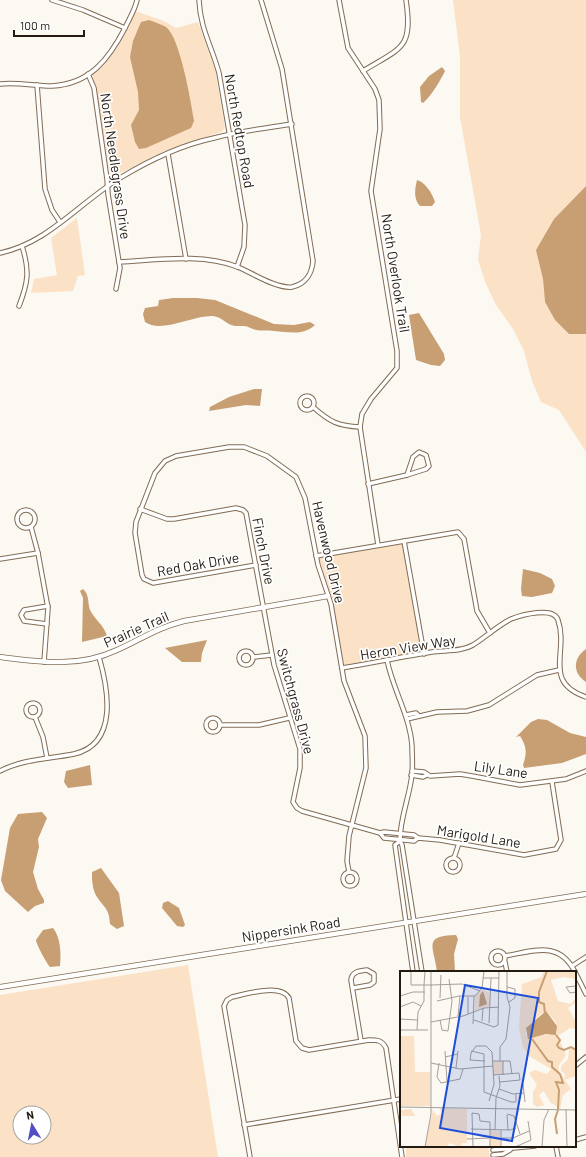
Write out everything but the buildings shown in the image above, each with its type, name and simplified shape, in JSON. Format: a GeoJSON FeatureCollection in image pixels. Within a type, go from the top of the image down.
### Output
{"type":"FeatureCollection","features":[{"type":"Feature","properties":{"kind":"street"},"geometry":{"type":"LineString","coordinates":[[52,0],[83,10],[125,28]]}},
{"type":"Feature","properties":{"kind":"street"},"geometry":{"type":"LineString","coordinates":[[0,84],[61,84],[80,79],[94,71],[110,54],[125,28],[137,0]]}},
{"type":"Feature","properties":{"kind":"street","name":"North Redtop Road"},"geometry":{"type":"LineString","coordinates":[[199,0],[199,14],[204,33],[212,50],[219,73],[245,225],[244,247],[238,267]]}},
{"type":"Feature","properties":{"kind":"street"},"geometry":{"type":"LineString","coordinates":[[119,262],[186,259],[218,261],[238,267],[278,286],[286,287],[300,284],[312,270],[314,261],[282,69],[261,0]]}},
{"type":"Feature","properties":{"kind":"street","name":"North Overlook Trail"},"geometry":{"type":"LineString","coordinates":[[339,0],[348,48],[374,89],[379,100],[380,129],[372,191],[398,351],[396,369],[371,399],[362,414],[360,427],[378,545]]}},
{"type":"Feature","properties":{"kind":"street"},"geometry":{"type":"LineString","coordinates":[[363,71],[398,49],[404,43],[410,24],[406,0]]}},
{"type":"Feature","properties":{"kind":"street","name":"North Needlegrass Drive"},"geometry":{"type":"LineString","coordinates":[[88,74],[94,88],[108,195],[119,262],[120,273],[116,289]]}},
{"type":"Feature","properties":{"kind":"street"},"geometry":{"type":"LineString","coordinates":[[37,85],[45,188],[52,210],[60,222]]}},
{"type":"Feature","properties":{"kind":"street"},"geometry":{"type":"LineString","coordinates":[[0,253],[22,246],[44,235],[108,186],[168,154],[204,140],[230,134],[292,124]]}},
{"type":"Feature","properties":{"kind":"street"},"geometry":{"type":"LineString","coordinates":[[168,154],[186,259]]}},
{"type":"Feature","properties":{"kind":"street"},"geometry":{"type":"LineString","coordinates":[[19,306],[27,281],[28,272],[22,246]]}},
{"type":"Feature","properties":{"kind":"street"},"geometry":{"type":"LineString","coordinates":[[313,407],[335,424],[360,427]]}},
{"type":"Feature","properties":{"kind":"street","name":"Havenwood Drive"},"geometry":{"type":"LineString","coordinates":[[140,509],[155,473],[165,461],[176,456],[229,447],[251,448],[267,456],[296,477],[305,498],[316,556],[328,596],[344,681],[365,736],[367,758],[364,782],[352,825],[347,852],[349,872]]}},
{"type":"Feature","properties":{"kind":"street"},"geometry":{"type":"LineString","coordinates":[[368,484],[407,475],[426,469],[429,466],[428,460],[422,452],[415,454],[413,457],[407,475]]}},
{"type":"Feature","properties":{"kind":"street","name":"Finch Drive"},"geometry":{"type":"LineString","coordinates":[[140,509],[167,519],[236,508],[243,510],[248,516],[263,607]]}},
{"type":"Feature","properties":{"kind":"street","name":"Red Oak Drive"},"geometry":{"type":"LineString","coordinates":[[140,509],[135,533],[142,575],[148,582],[153,583],[256,565]]}},
{"type":"Feature","properties":{"kind":"street"},"geometry":{"type":"LineString","coordinates":[[28,510],[35,516],[35,522],[31,527],[25,529],[18,524],[18,515],[22,511],[28,510]]}},
{"type":"Feature","properties":{"kind":"street"},"geometry":{"type":"LineString","coordinates":[[31,527],[38,553],[48,606],[44,662]]}},
{"type":"Feature","properties":{"kind":"street"},"geometry":{"type":"LineString","coordinates":[[316,556],[453,532],[461,534],[464,539],[477,611],[490,633]]}},
{"type":"Feature","properties":{"kind":"street"},"geometry":{"type":"LineString","coordinates":[[404,541],[424,654]]}},
{"type":"Feature","properties":{"kind":"street"},"geometry":{"type":"LineString","coordinates":[[0,559],[38,553]]}},
{"type":"Feature","properties":{"kind":"street","name":"Prairie Trail"},"geometry":{"type":"LineString","coordinates":[[0,657],[44,662],[76,662],[99,657],[116,651],[163,626],[328,596]]}},
{"type":"Feature","properties":{"kind":"street"},"geometry":{"type":"LineString","coordinates":[[47,624],[24,620],[21,615],[24,610],[48,606]]}},
{"type":"Feature","properties":{"kind":"street","name":"Switchgrass Drive"},"geometry":{"type":"LineString","coordinates":[[263,607],[272,655],[289,718],[298,741],[301,758],[293,798],[294,805],[302,811],[380,833]]}},
{"type":"Feature","properties":{"kind":"street","name":"Heron View Way"},"geometry":{"type":"LineString","coordinates":[[342,668],[424,654],[464,649],[504,623],[519,616],[543,612],[555,615],[558,619],[561,641],[559,670]]}},
{"type":"Feature","properties":{"kind":"street"},"geometry":{"type":"LineString","coordinates":[[246,651],[251,652],[253,656],[253,661],[248,665],[241,663],[239,659],[242,652],[246,651]]}},
{"type":"Feature","properties":{"kind":"street"},"geometry":{"type":"LineString","coordinates":[[253,656],[272,655]]}},
{"type":"Feature","properties":{"kind":"street"},"geometry":{"type":"LineString","coordinates":[[0,771],[14,764],[82,751],[90,746],[101,734],[105,723],[107,697],[105,678],[99,657]]}},
{"type":"Feature","properties":{"kind":"street"},"geometry":{"type":"LineString","coordinates":[[387,660],[390,677],[406,717],[412,744],[412,773],[400,823],[400,840],[422,971]]}},
{"type":"Feature","properties":{"kind":"street"},"geometry":{"type":"LineString","coordinates":[[406,717],[416,712],[418,715],[437,712],[467,711],[489,705],[537,675],[559,670],[565,686],[586,697]]}},
{"type":"Feature","properties":{"kind":"street"},"geometry":{"type":"LineString","coordinates":[[35,717],[43,737],[47,758]]}},
{"type":"Feature","properties":{"kind":"street"},"geometry":{"type":"LineString","coordinates":[[220,725],[258,725],[289,718]]}},
{"type":"Feature","properties":{"kind":"street","name":"Lily Lane"},"geometry":{"type":"LineString","coordinates":[[412,773],[424,772],[427,775],[460,774],[520,785],[552,782],[566,779],[586,771]]}},
{"type":"Feature","properties":{"kind":"street","name":"Marigold Lane"},"geometry":{"type":"LineString","coordinates":[[380,833],[384,838],[414,841],[418,838],[459,843],[524,855],[556,849],[561,840],[552,782]]}},
{"type":"Feature","properties":{"kind":"street"},"geometry":{"type":"LineString","coordinates":[[380,833],[400,833],[414,835],[418,838]]}},
{"type":"Feature","properties":{"kind":"street"},"geometry":{"type":"LineString","coordinates":[[400,840],[395,845],[413,971]]}},
{"type":"Feature","properties":{"kind":"street"},"geometry":{"type":"LineString","coordinates":[[454,858],[459,843]]}},
{"type":"Feature","properties":{"kind":"street"},"geometry":{"type":"LineString","coordinates":[[450,858],[454,858],[460,862],[460,867],[455,872],[451,871],[446,866],[450,858]]}},
{"type":"Feature","properties":{"kind":"street"},"geometry":{"type":"LineString","coordinates":[[349,872],[354,873],[357,879],[356,883],[350,886],[344,883],[343,879],[345,874],[349,872]]}},
{"type":"Feature","properties":{"kind":"street","name":"Nippersink Road"},"geometry":{"type":"LineString","coordinates":[[0,986],[586,894]]}},
{"type":"Feature","properties":{"kind":"street"},"geometry":{"type":"LineString","coordinates":[[505,956],[552,950],[562,955],[574,971]]}},
{"type":"Feature","properties":{"kind":"street"},"geometry":{"type":"LineString","coordinates":[[505,962],[501,965],[496,965],[491,958],[492,954],[496,951],[501,951],[505,956],[507,971]]}},
{"type":"Feature","properties":{"kind":"street"},"geometry":{"type":"LineString","coordinates":[[572,966],[586,957]]}},
{"type":"Feature","properties":{"kind":"street"},"geometry":{"type":"LineString","coordinates":[[353,988],[370,985],[374,982],[374,977],[370,971],[357,972],[352,977],[352,983],[361,1041]]}},
{"type":"Feature","properties":{"kind":"street"},"geometry":{"type":"LineString","coordinates":[[576,974],[586,994]]}},
{"type":"Feature","properties":{"kind":"street"},"geometry":{"type":"LineString","coordinates":[[250,1157],[224,1006],[227,1000],[232,997],[278,989],[287,994],[296,1041],[302,1048],[309,1050],[361,1041],[376,1040],[383,1044],[386,1048],[400,1143]]}},
{"type":"Feature","properties":{"kind":"street"},"geometry":{"type":"LineString","coordinates":[[576,1065],[586,1057]]}},
{"type":"Feature","properties":{"kind":"street"},"geometry":{"type":"LineString","coordinates":[[244,1124],[400,1100]]}},
{"type":"Feature","properties":{"kind":"street"},"geometry":{"type":"LineString","coordinates":[[576,1140],[586,1137]]}},
{"type":"Feature","properties":{"kind":"street"},"geometry":{"type":"LineString","coordinates":[[401,1147],[402,1157]]}},
{"type":"Feature","properties":{"kind":"street"},"geometry":{"type":"LineString","coordinates":[[510,1150],[503,1154],[494,1156],[492,1148],[510,1150],[529,1147]]}},
{"type":"Feature","properties":{"kind":"street"},"geometry":{"type":"LineString","coordinates":[[556,1147],[558,1157]]}},
{"type":"Feature","properties":{"kind":"shaded area"},"geometry":{"type":"Polygon","coordinates":[[[453,0],[586,0],[586,186],[554,219],[543,279],[545,302],[555,320],[569,334],[586,334],[586,452],[559,410],[541,402],[532,381],[524,351],[513,329],[496,305],[486,284],[478,260],[481,235],[460,117],[460,57],[453,0]]]}},
{"type":"Feature","properties":{"kind":"shaded area"},"geometry":{"type":"Polygon","coordinates":[[[135,11],[164,21],[176,28],[198,22],[215,69],[225,128],[221,132],[164,151],[113,177],[109,172],[99,105],[92,77],[114,52],[135,11]]]}},
{"type":"Feature","properties":{"kind":"shaded area"},"geometry":{"type":"Polygon","coordinates":[[[149,20],[166,27],[176,43],[184,71],[194,121],[191,128],[146,148],[139,149],[135,142],[131,125],[139,110],[138,92],[130,57],[133,41],[141,22],[149,20]]]}},
{"type":"Feature","properties":{"kind":"shaded area"},"geometry":{"type":"Polygon","coordinates":[[[442,67],[445,71],[433,92],[423,103],[421,102],[420,87],[429,76],[442,67]]]}},
{"type":"Feature","properties":{"kind":"shaded area"},"geometry":{"type":"Polygon","coordinates":[[[417,180],[423,183],[430,192],[435,202],[432,206],[420,206],[416,200],[415,193],[417,180]]]}},
{"type":"Feature","properties":{"kind":"shaded area"},"geometry":{"type":"Polygon","coordinates":[[[586,186],[586,334],[569,334],[555,320],[545,302],[543,279],[536,250],[554,219],[586,186]]]}},
{"type":"Feature","properties":{"kind":"shaded area"},"geometry":{"type":"Polygon","coordinates":[[[77,218],[85,275],[78,276],[73,291],[31,293],[34,279],[57,275],[51,238],[77,218]]]}},
{"type":"Feature","properties":{"kind":"shaded area"},"geometry":{"type":"Polygon","coordinates":[[[173,298],[215,300],[274,324],[294,325],[310,322],[315,325],[306,331],[290,332],[254,330],[246,326],[235,326],[229,324],[213,316],[205,316],[160,326],[145,322],[143,314],[145,308],[158,306],[159,300],[173,298]]]}},
{"type":"Feature","properties":{"kind":"shaded area"},"geometry":{"type":"Polygon","coordinates":[[[419,313],[444,354],[445,360],[440,366],[431,365],[416,360],[409,315],[419,313]]]}},
{"type":"Feature","properties":{"kind":"shaded area"},"geometry":{"type":"Polygon","coordinates":[[[254,389],[262,389],[260,406],[246,405],[209,411],[210,407],[229,397],[254,389]]]}},
{"type":"Feature","properties":{"kind":"shaded area"},"geometry":{"type":"Polygon","coordinates":[[[402,544],[421,652],[344,665],[331,595],[319,558],[402,544]]]}},
{"type":"Feature","properties":{"kind":"shaded area"},"geometry":{"type":"Polygon","coordinates":[[[523,569],[540,573],[552,579],[555,586],[552,593],[532,597],[522,596],[521,589],[523,569]]]}},
{"type":"Feature","properties":{"kind":"shaded area"},"geometry":{"type":"Polygon","coordinates":[[[83,589],[88,596],[90,610],[104,629],[107,636],[82,642],[83,598],[80,591],[83,589]]]}},
{"type":"Feature","properties":{"kind":"shaded area"},"geometry":{"type":"Polygon","coordinates":[[[207,640],[202,653],[201,662],[182,662],[165,648],[207,640]]]}},
{"type":"Feature","properties":{"kind":"shaded area"},"geometry":{"type":"Polygon","coordinates":[[[586,649],[586,682],[578,674],[576,666],[579,657],[586,649]]]}},
{"type":"Feature","properties":{"kind":"shaded area"},"geometry":{"type":"Polygon","coordinates":[[[538,719],[547,720],[570,733],[586,737],[586,754],[562,763],[524,768],[523,765],[526,753],[524,743],[520,736],[516,737],[531,722],[538,719]]]}},
{"type":"Feature","properties":{"kind":"shaded area"},"geometry":{"type":"Polygon","coordinates":[[[90,765],[92,785],[68,788],[64,782],[66,771],[90,765]]]}},
{"type":"Feature","properties":{"kind":"shaded area"},"geometry":{"type":"Polygon","coordinates":[[[42,812],[47,818],[38,839],[39,847],[33,872],[44,903],[35,906],[28,912],[5,891],[1,880],[10,828],[18,814],[42,812]]]}},
{"type":"Feature","properties":{"kind":"shaded area"},"geometry":{"type":"Polygon","coordinates":[[[101,868],[119,893],[124,926],[117,929],[110,924],[108,912],[95,894],[93,888],[92,872],[101,868]]]}},
{"type":"Feature","properties":{"kind":"shaded area"},"geometry":{"type":"Polygon","coordinates":[[[168,901],[179,908],[185,925],[183,927],[177,926],[162,908],[163,903],[168,901]]]}},
{"type":"Feature","properties":{"kind":"shaded area"},"geometry":{"type":"Polygon","coordinates":[[[53,928],[59,941],[60,966],[50,967],[36,940],[43,930],[53,928]]]}},
{"type":"Feature","properties":{"kind":"shaded area"},"geometry":{"type":"Polygon","coordinates":[[[456,935],[458,939],[454,954],[455,971],[437,971],[433,944],[434,940],[445,936],[456,935]]]}},
{"type":"Feature","properties":{"kind":"shaded area"},"geometry":{"type":"Polygon","coordinates":[[[188,965],[218,1157],[0,1157],[0,995],[188,965]]]}},
{"type":"Feature","properties":{"kind":"shaded area"},"geometry":{"type":"Polygon","coordinates":[[[406,1147],[488,1147],[490,1157],[406,1157],[406,1147]]]}}]}
